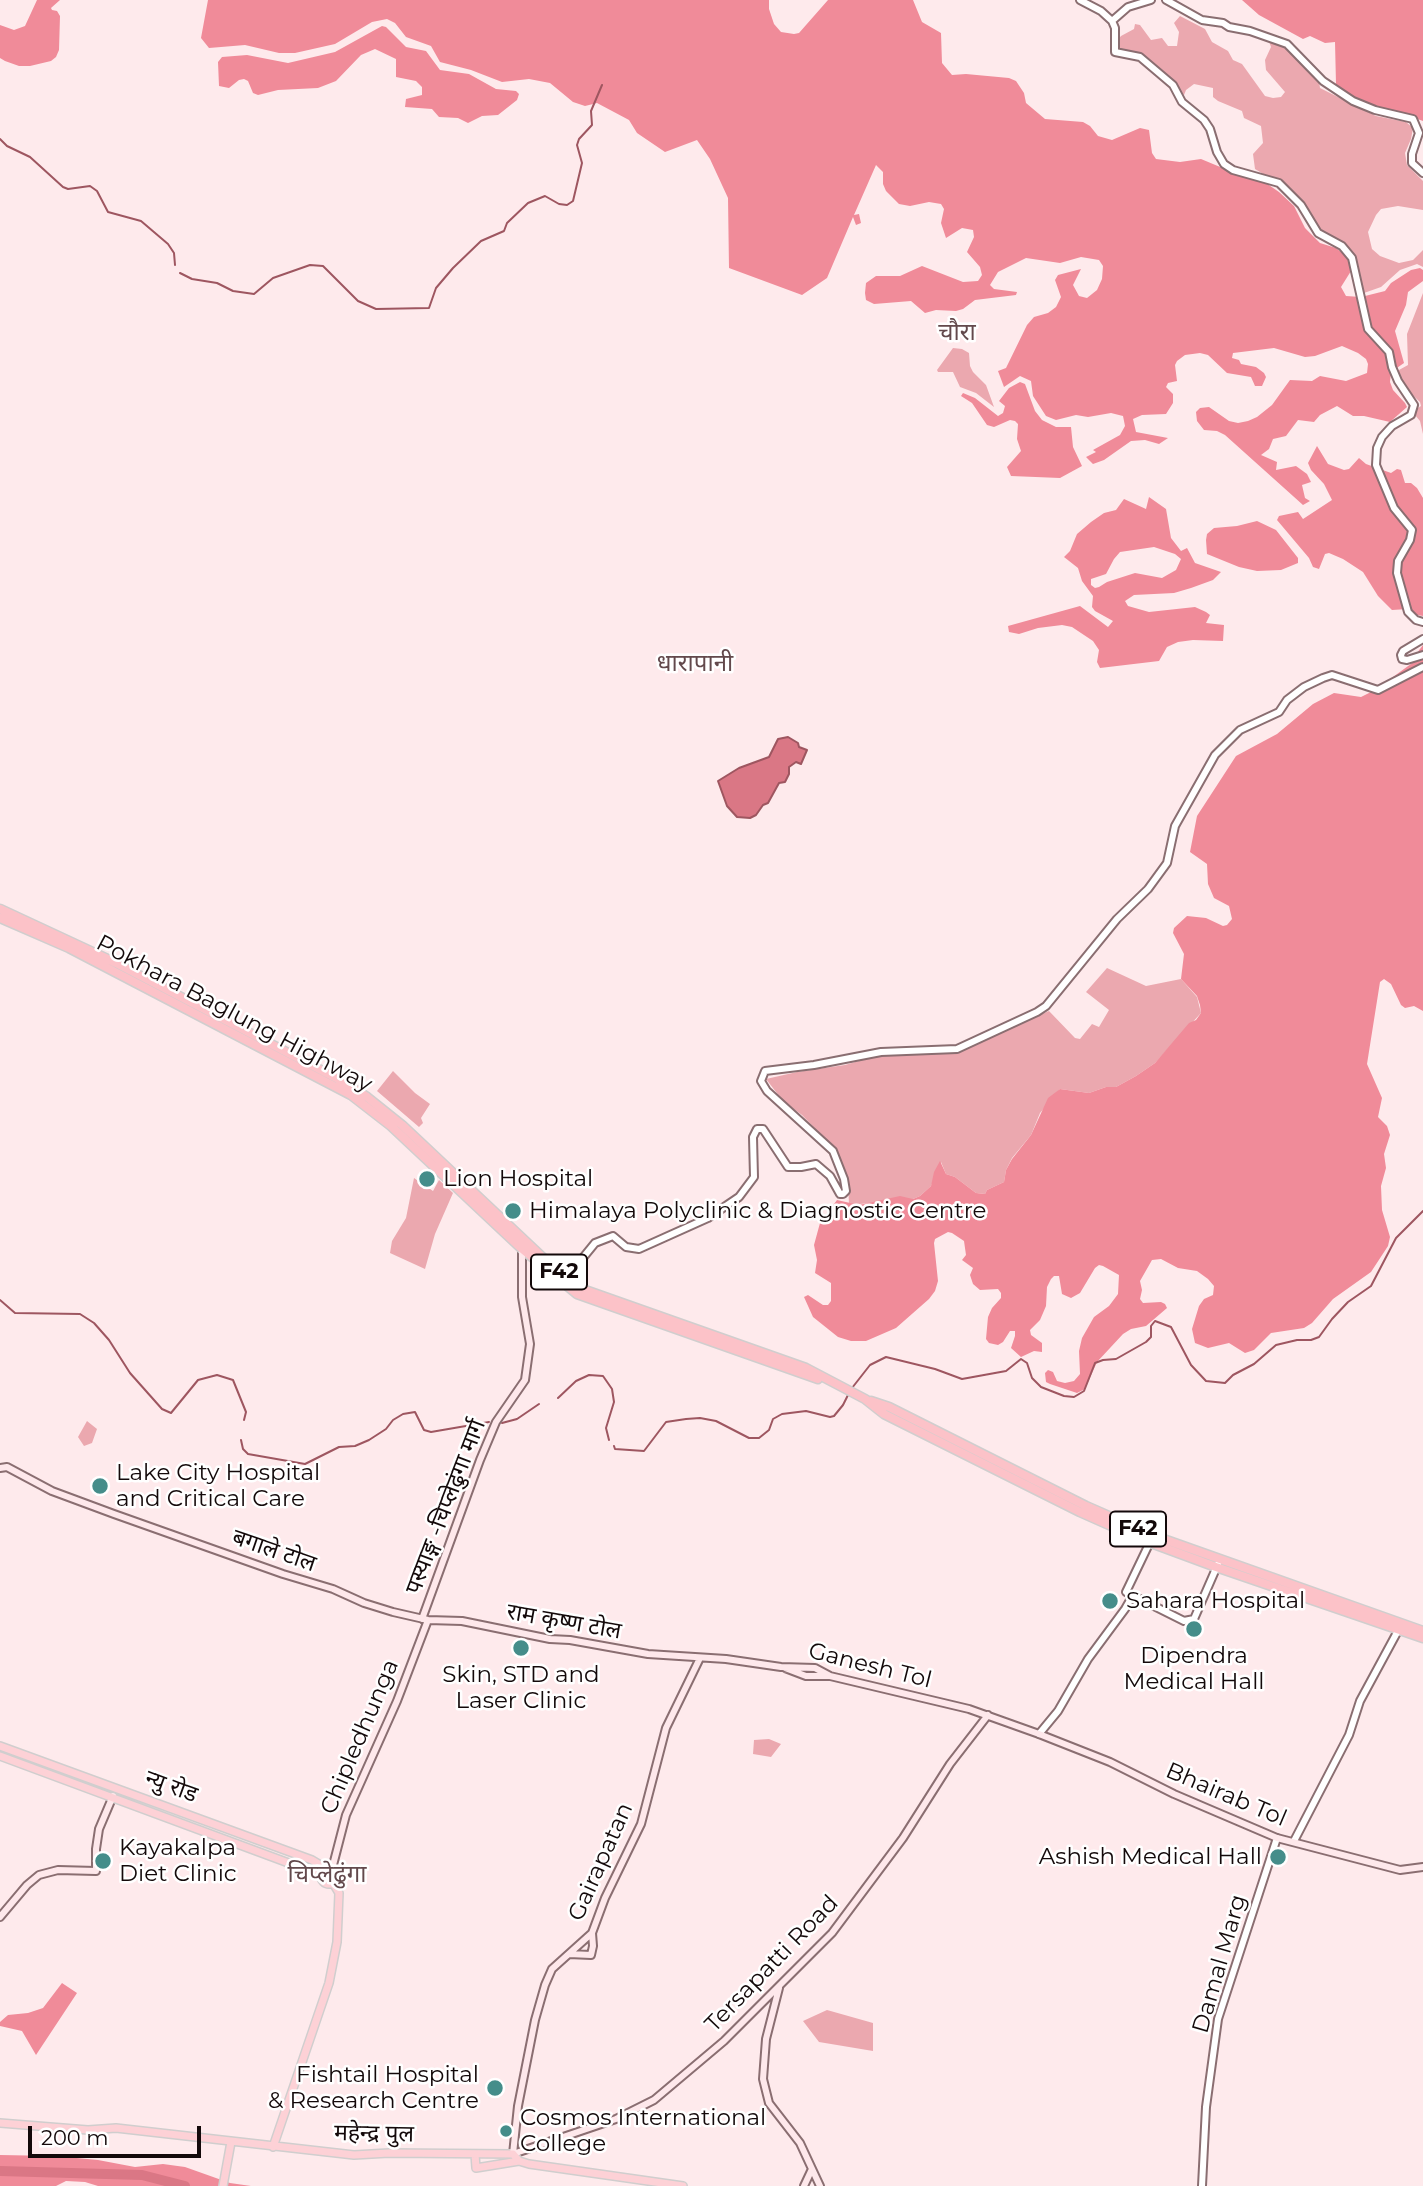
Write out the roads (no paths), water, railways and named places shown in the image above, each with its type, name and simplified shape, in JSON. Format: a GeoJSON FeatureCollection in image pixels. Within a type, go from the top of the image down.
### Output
{"type":"FeatureCollection","features":[{"type":"Feature","properties":{"kind":"highway","name":"Pokhara Baglung Highway"},"geometry":{"type":"LineString","coordinates":[[0,909],[116,963],[329,1074],[367,1097],[402,1125],[523,1245]]}},
{"type":"Feature","properties":{"kind":"highway","name":"Pokhara Baglung Highway"},"geometry":{"type":"LineString","coordinates":[[0,918],[69,948],[351,1095],[391,1126],[578,1294],[604,1306],[831,1383],[865,1399]]}},
{"type":"Feature","properties":{"kind":"highway","name":"F42"},"geometry":{"type":"LineString","coordinates":[[865,1399],[884,1414],[1080,1512],[1150,1542],[1401,1627],[1423,1638]]}},
{"type":"Feature","properties":{"kind":"highway","name":"F42"},"geometry":{"type":"LineString","coordinates":[[865,1399],[889,1408],[1086,1506],[1218,1564]]}},
{"type":"Feature","properties":{"kind":"highway","name":"F42"},"geometry":{"type":"LineString","coordinates":[[1401,1627],[1423,1631]]}},
{"type":"Feature","properties":{"kind":"main road","name":"पस्याङ्ग -चिप्लेढुंगा मार्ग"},"geometry":{"type":"LineString","coordinates":[[425,1619],[480,1460],[496,1422],[525,1380],[530,1345],[522,1297],[523,1245]]}},
{"type":"Feature","properties":{"kind":"main road","name":"बगाले टोल"},"geometry":{"type":"LineString","coordinates":[[0,1468],[7,1467],[52,1491],[114,1514],[333,1589],[364,1603],[425,1619]]}},
{"type":"Feature","properties":{"kind":"main road","name":"राम कृष्ण टोल"},"geometry":{"type":"LineString","coordinates":[[425,1619],[462,1621],[648,1654],[700,1658]]}},
{"type":"Feature","properties":{"kind":"main road","name":"Chipledhunga"},"geometry":{"type":"LineString","coordinates":[[327,1871],[345,1815],[397,1701],[425,1619]]}},
{"type":"Feature","properties":{"kind":"main road","name":"Ganesh Tol"},"geometry":{"type":"LineString","coordinates":[[700,1658],[781,1667],[806,1676],[830,1676],[988,1715],[1038,1734]]}},
{"type":"Feature","properties":{"kind":"main road","name":"Gairapatan"},"geometry":{"type":"LineString","coordinates":[[513,2154],[518,2106],[535,2020],[545,1985],[552,1969],[592,1933],[605,1898],[641,1824],[666,1728],[700,1658]]}},
{"type":"Feature","properties":{"kind":"main road","name":"Tersapatti Road"},"geometry":{"type":"LineString","coordinates":[[513,2154],[616,2119],[654,2100],[724,2041],[780,1987],[839,1923],[895,1849],[950,1764],[988,1715]]}},
{"type":"Feature","properties":{"kind":"main road","name":"Bhairab Tol"},"geometry":{"type":"LineString","coordinates":[[1038,1734],[1110,1762],[1277,1838],[1399,1870],[1423,1867]]}},
{"type":"Feature","properties":{"kind":"main road","name":"न्यु रोड"},"geometry":{"type":"LineString","coordinates":[[0,1746],[312,1860],[327,1871]]}},
{"type":"Feature","properties":{"kind":"main road","name":"न्यु रोड"},"geometry":{"type":"LineString","coordinates":[[0,1756],[327,1871]]}},
{"type":"Feature","properties":{"kind":"main road"},"geometry":{"type":"LineString","coordinates":[[0,1917],[39,1875],[58,1870],[96,1871],[99,1829],[113,1797]]}},
{"type":"Feature","properties":{"kind":"main road"},"geometry":{"type":"LineString","coordinates":[[327,1871],[337,1878],[333,1883],[325,1883],[327,1871]]}},
{"type":"Feature","properties":{"kind":"main road"},"geometry":{"type":"LineString","coordinates":[[273,2147],[329,1983],[337,1942],[339,1893],[333,1883]]}},
{"type":"Feature","properties":{"kind":"main road"},"geometry":{"type":"LineString","coordinates":[[569,1954],[591,1955],[592,1933]]}},
{"type":"Feature","properties":{"kind":"main road"},"geometry":{"type":"LineString","coordinates":[[780,1987],[766,2039],[763,2079],[769,2103],[800,2143],[821,2186]]}},
{"type":"Feature","properties":{"kind":"main road","name":"महेन्द्र पुल"},"geometry":{"type":"LineString","coordinates":[[0,2123],[88,2130],[116,2128],[354,2155],[513,2154]]}},
{"type":"Feature","properties":{"kind":"main road"},"geometry":{"type":"LineString","coordinates":[[223,2186],[231,2142]]}},
{"type":"Feature","properties":{"kind":"main road"},"geometry":{"type":"LineString","coordinates":[[475,2154],[476,2168],[519,2161],[683,2186]]}},
{"type":"Feature","properties":{"kind":"main road"},"geometry":{"type":"LineString","coordinates":[[513,2154],[519,2161]]}},
{"type":"Feature","properties":{"kind":"main road"},"geometry":{"type":"LineString","coordinates":[[804,2186],[812,2169]]}},
{"type":"Feature","properties":{"kind":"street"},"geometry":{"type":"LineString","coordinates":[[1080,0],[1101,11],[1112,21],[1115,28],[1115,52],[1140,58],[1173,85],[1182,102],[1208,125],[1224,164],[1233,170],[1279,183],[1301,205],[1318,233],[1342,246],[1352,258],[1368,328],[1390,352],[1391,367],[1414,405],[1411,415],[1392,426],[1382,437],[1377,448],[1376,465],[1394,508],[1412,530],[1410,540],[1398,561],[1397,573],[1408,612],[1416,620],[1423,622]]}},
{"type":"Feature","properties":{"kind":"street"},"geometry":{"type":"LineString","coordinates":[[1112,21],[1133,5],[1151,0]]}},
{"type":"Feature","properties":{"kind":"street"},"geometry":{"type":"LineString","coordinates":[[1166,0],[1202,20],[1223,23],[1282,42],[1319,75],[1323,82],[1353,101],[1375,110],[1413,119],[1419,133],[1412,163],[1423,173]]}},
{"type":"Feature","properties":{"kind":"street"},"geometry":{"type":"LineString","coordinates":[[1423,639],[1401,655],[1402,659],[1407,660],[1423,655]]}},
{"type":"Feature","properties":{"kind":"street"},"geometry":{"type":"LineString","coordinates":[[568,1283],[576,1266],[595,1243],[613,1236],[626,1247],[639,1249],[708,1218],[739,1197],[754,1177],[753,1137],[757,1129],[763,1129],[788,1167],[816,1164],[830,1176],[840,1194],[843,1194],[846,1191],[844,1180],[833,1151],[767,1091],[761,1081],[765,1071],[881,1052],[957,1049],[1037,1012],[1046,1006],[1117,919],[1148,889],[1167,863],[1175,826],[1215,755],[1240,730],[1279,712],[1287,700],[1323,678],[1332,675],[1378,690],[1423,667]]}},
{"type":"Feature","properties":{"kind":"street"},"geometry":{"type":"LineString","coordinates":[[1150,1542],[1126,1592],[1184,1621],[1194,1619],[1218,1564]]}},
{"type":"Feature","properties":{"kind":"street"},"geometry":{"type":"LineString","coordinates":[[1038,1734],[1058,1711],[1088,1659],[1133,1595]]}},
{"type":"Feature","properties":{"kind":"street"},"geometry":{"type":"LineString","coordinates":[[1294,1841],[1349,1735],[1360,1701],[1401,1627]]}},
{"type":"Feature","properties":{"kind":"street","name":"Damal Marg"},"geometry":{"type":"LineString","coordinates":[[1202,2186],[1206,2106],[1218,2019],[1277,1838]]}},
{"type":"Feature","properties":{"kind":"waterway"},"geometry":{"type":"LineString","coordinates":[[180,273],[192,279],[217,283],[233,291],[254,294],[273,278],[310,265],[323,266],[358,301],[376,309],[429,308],[436,288],[453,268],[481,241],[504,231],[507,223],[528,203],[545,196],[559,204],[567,205],[573,201],[582,163],[577,145],[592,125],[591,111],[602,85]]}},
{"type":"Feature","properties":{"kind":"waterway"},"geometry":{"type":"LineString","coordinates":[[0,139],[7,146],[30,157],[63,187],[68,189],[90,186],[97,191],[108,212],[141,221],[168,244],[174,253],[175,265]]}},
{"type":"Feature","properties":{"kind":"waterway"},"geometry":{"type":"LineString","coordinates":[[852,1388],[870,1365],[886,1357],[962,1379],[1006,1371],[1021,1359],[1027,1363],[1032,1378],[1041,1387],[1074,1397],[1084,1391],[1095,1363],[1116,1359],[1146,1342],[1151,1337],[1151,1326],[1155,1321],[1171,1327],[1191,1365],[1206,1381],[1225,1383],[1276,1345],[1319,1337],[1348,1302],[1371,1286],[1396,1238],[1423,1211]]}},
{"type":"Feature","properties":{"kind":"waterway"},"geometry":{"type":"LineString","coordinates":[[0,1300],[15,1313],[80,1314],[94,1323],[109,1340],[130,1373],[162,1409],[171,1413],[198,1380],[217,1375],[233,1380],[246,1412],[244,1420]]}},
{"type":"Feature","properties":{"kind":"waterway"},"geometry":{"type":"LineString","coordinates":[[558,1398],[576,1381],[589,1375],[603,1376],[612,1389],[614,1402],[606,1428],[609,1440]]}},
{"type":"Feature","properties":{"kind":"waterway"},"geometry":{"type":"LineString","coordinates":[[614,1446],[615,1449],[644,1451],[666,1422],[700,1418],[716,1421],[749,1438],[759,1438],[769,1430],[773,1419],[782,1414],[806,1411],[834,1416],[849,1393]]}},
{"type":"Feature","properties":{"kind":"waterway"},"geometry":{"type":"LineString","coordinates":[[502,1423],[517,1419],[539,1404]]}},
{"type":"Feature","properties":{"kind":"waterway"},"geometry":{"type":"LineString","coordinates":[[241,1440],[243,1449],[248,1454],[305,1464],[339,1447],[355,1446],[369,1440],[403,1414],[415,1412],[424,1430],[431,1432],[489,1422]]}},
{"type":"Feature","properties":{"kind":"waterway"},"geometry":{"type":"LineString","coordinates":[[0,2171],[142,2175],[185,2186]]}},
{"type":"Feature","properties":{"kind":"place","name":"Lion Hospital"},"geometry":{"type":"Point","coordinates":[427,1179]}},
{"type":"Feature","properties":{"kind":"place","name":"Himalaya Polyclinic & Diagnostic Centre"},"geometry":{"type":"Point","coordinates":[513,1211]}},
{"type":"Feature","properties":{"kind":"place","name":"Lake City Hospital and Critical Care"},"geometry":{"type":"Point","coordinates":[100,1486]}},
{"type":"Feature","properties":{"kind":"place","name":"Sahara Hospital"},"geometry":{"type":"Point","coordinates":[1110,1601]}},
{"type":"Feature","properties":{"kind":"place","name":"Dipendra Medical Hall"},"geometry":{"type":"Point","coordinates":[1194,1629]}},
{"type":"Feature","properties":{"kind":"place","name":"Skin, STD and Laser Clinic"},"geometry":{"type":"Point","coordinates":[521,1648]}},
{"type":"Feature","properties":{"kind":"place","name":"Ashish Medical Hall"},"geometry":{"type":"Point","coordinates":[1278,1857]}},
{"type":"Feature","properties":{"kind":"place","name":"Kayakalpa Diet Clinic"},"geometry":{"type":"Point","coordinates":[103,1861]}},
{"type":"Feature","properties":{"kind":"place","name":"Fishtail Hospital & Research Centre"},"geometry":{"type":"Point","coordinates":[495,2088]}},
{"type":"Feature","properties":{"kind":"place","name":"Cosmos International College"},"geometry":{"type":"Point","coordinates":[506,2131]}},
{"type":"Feature","properties":{"kind":"district","name":"चौरा"},"geometry":{"type":"Point","coordinates":[957,333]}},
{"type":"Feature","properties":{"kind":"district","name":"धारापानी"},"geometry":{"type":"Point","coordinates":[695,664]}},
{"type":"Feature","properties":{"kind":"district","name":"चिप्लेढुंगा"},"geometry":{"type":"Point","coordinates":[327,1875]}}]}
